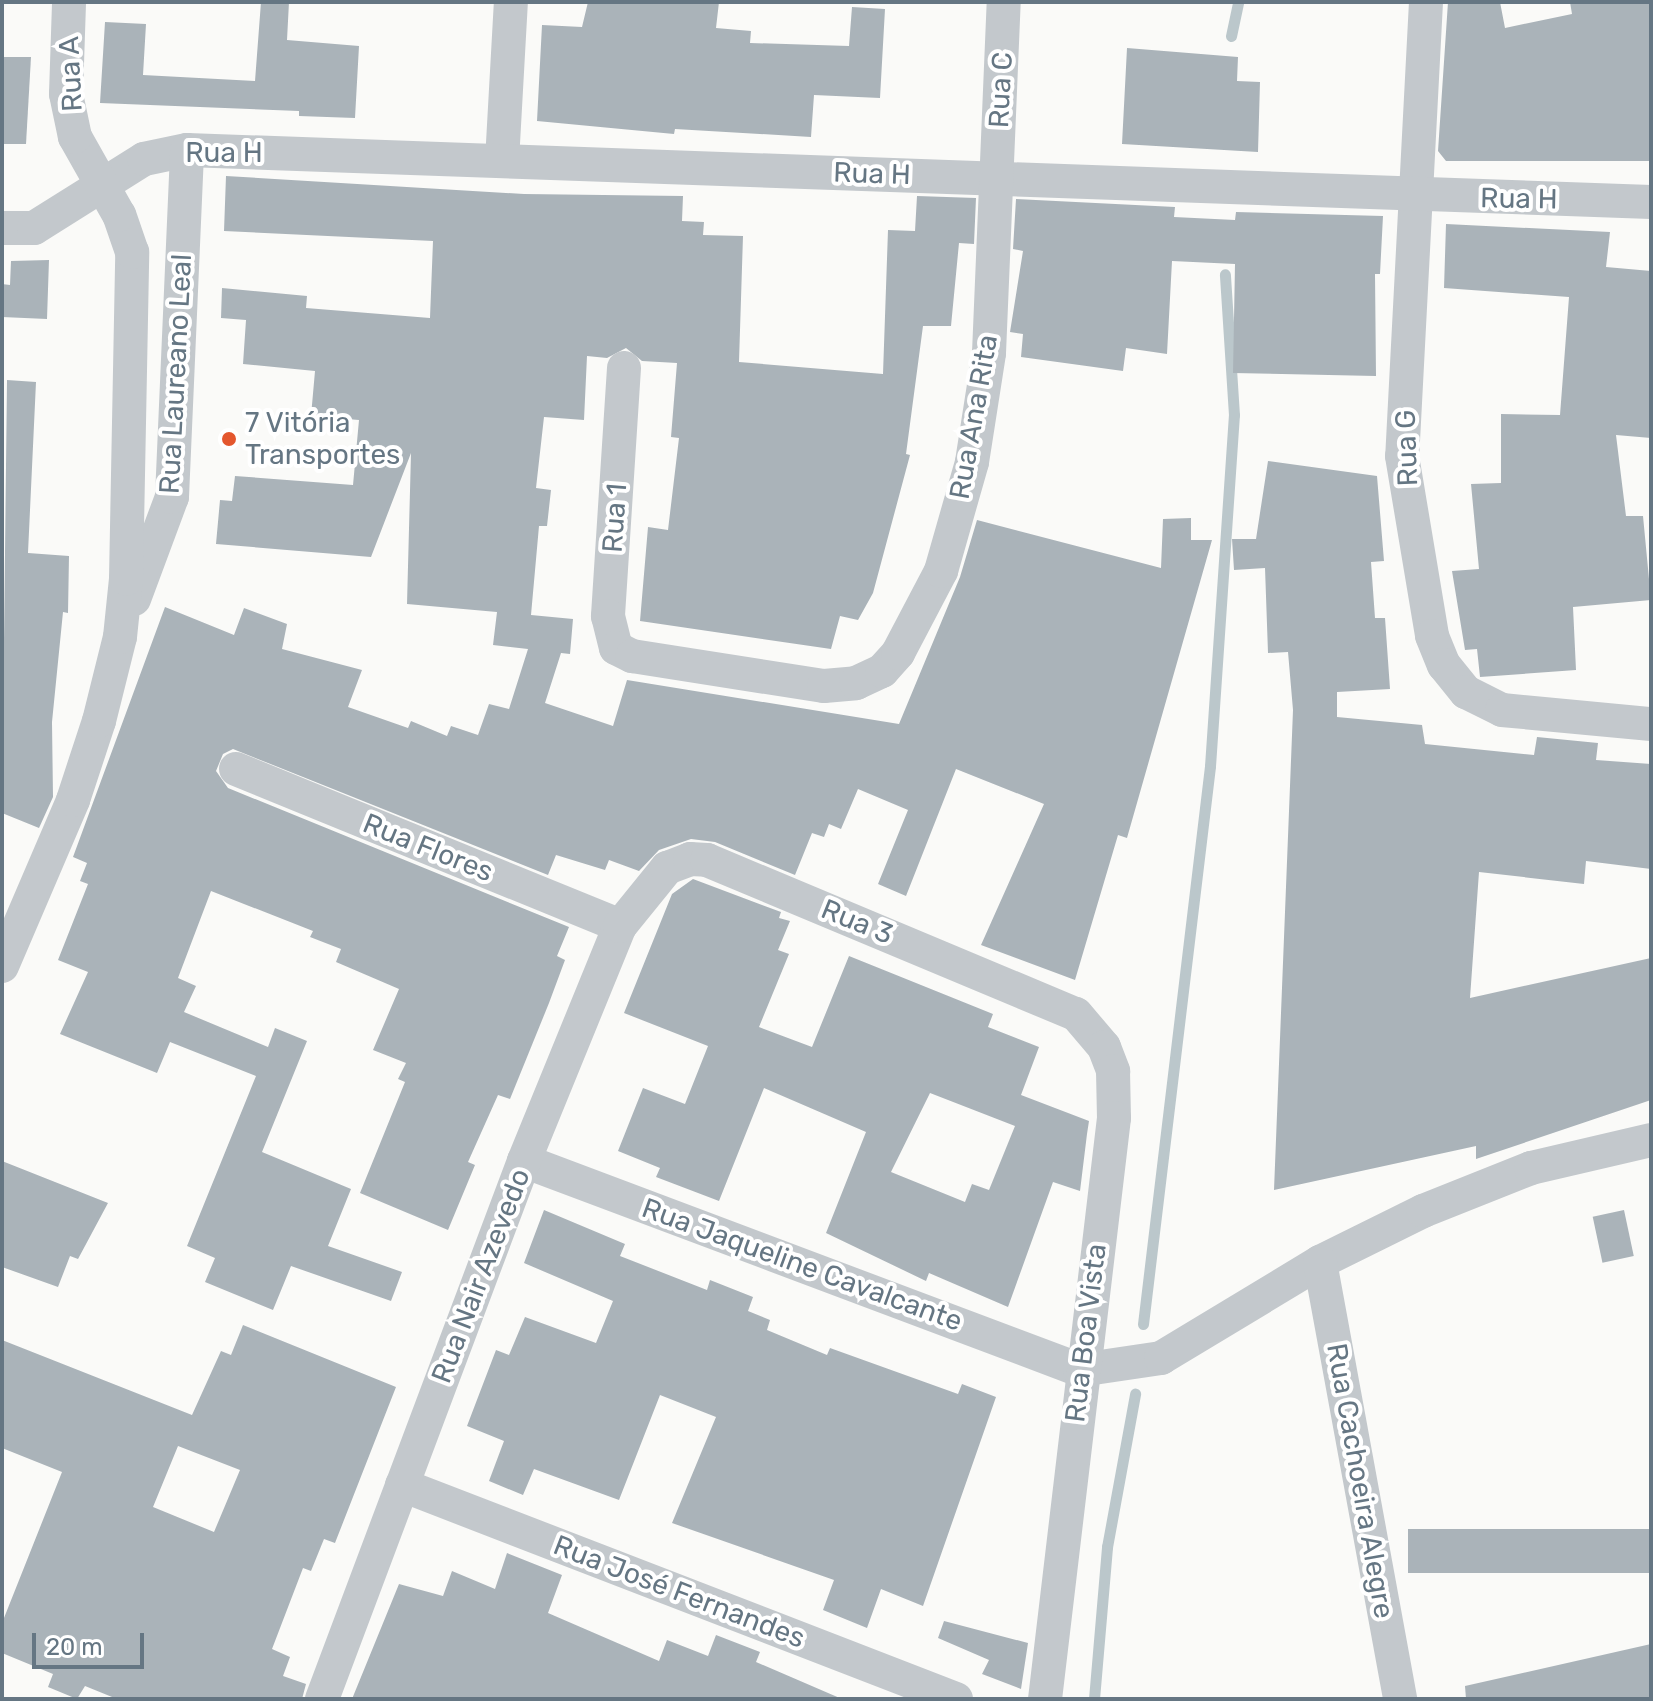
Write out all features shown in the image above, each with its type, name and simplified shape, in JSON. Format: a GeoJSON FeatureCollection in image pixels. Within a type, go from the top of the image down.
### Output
{"type":"FeatureCollection","features":[{"type":"Feature","properties":{"kind":"street","name":"Rua A"},"geometry":{"type":"LineString","coordinates":[[69,2],[66,94],[75,137],[102,188]]}},
{"type":"Feature","properties":{"kind":"street"},"geometry":{"type":"LineString","coordinates":[[502,161],[511,2]]}},
{"type":"Feature","properties":{"kind":"street","name":"Rua C"},"geometry":{"type":"LineString","coordinates":[[997,178],[1004,2]]}},
{"type":"Feature","properties":{"kind":"street","name":"Rua G"},"geometry":{"type":"LineString","coordinates":[[1426,2],[1402,456],[1432,636],[1444,665],[1466,692],[1502,710],[1651,724]]}},
{"type":"Feature","properties":{"kind":"street","name":"Rua H"},"geometry":{"type":"LineString","coordinates":[[2,228],[34,228],[144,159],[187,150],[1651,202]]}},
{"type":"Feature","properties":{"kind":"street","name":"Rua Laureano Leal"},"geometry":{"type":"LineString","coordinates":[[2,966],[73,800],[120,637],[172,497],[187,150]]}},
{"type":"Feature","properties":{"kind":"street","name":"Rua Ana Rita"},"geometry":{"type":"LineString","coordinates":[[632,656],[824,686],[856,683],[882,671],[898,653],[941,571],[972,462],[989,353],[997,178]]}},
{"type":"Feature","properties":{"kind":"street","name":"Rua Laureano Leal"},"geometry":{"type":"LineString","coordinates":[[102,188],[132,252],[126,579],[120,637]]}},
{"type":"Feature","properties":{"kind":"street","name":"Rua 1"},"geometry":{"type":"LineString","coordinates":[[624,368],[608,616],[616,648],[632,656]]}},
{"type":"Feature","properties":{"kind":"street","name":"Rua Flores"},"geometry":{"type":"LineString","coordinates":[[236,769],[620,926]]}},
{"type":"Feature","properties":{"kind":"street","name":"Rua 3"},"geometry":{"type":"LineString","coordinates":[[667,868],[690,859],[707,860],[1045,1000]]}},
{"type":"Feature","properties":{"kind":"street","name":"Rua Nair Azevedo"},"geometry":{"type":"LineString","coordinates":[[322,1699],[524,1161],[620,926],[667,868]]}},
{"type":"Feature","properties":{"kind":"street","name":"Rua Boa Vista"},"geometry":{"type":"LineString","coordinates":[[1045,1000],[1092,1028],[1113,1071],[1114,1118],[1080,1370],[1045,1699]]}},
{"type":"Feature","properties":{"kind":"street"},"geometry":{"type":"LineString","coordinates":[[1080,1370],[1161,1358],[1320,1262],[1423,1211],[1531,1168],[1651,1140]]}},
{"type":"Feature","properties":{"kind":"street","name":"Rua Jaqueline Cavalcante"},"geometry":{"type":"LineString","coordinates":[[524,1161],[1080,1370]]}},
{"type":"Feature","properties":{"kind":"street","name":"Rua Cachoeira Alegre"},"geometry":{"type":"LineString","coordinates":[[1320,1262],[1400,1699]]}},
{"type":"Feature","properties":{"kind":"street","name":"Rua José Fernandes"},"geometry":{"type":"LineString","coordinates":[[402,1485],[956,1699]]}},
{"type":"Feature","properties":{"kind":"building"},"geometry":{"type":"Polygon","coordinates":[[[261,2],[289,2],[287,40],[359,46],[355,118],[299,116],[299,111],[100,103],[105,22],[146,24],[143,75],[255,81],[261,2]]]}},
{"type":"Feature","properties":{"kind":"building"},"geometry":{"type":"Polygon","coordinates":[[[588,2],[719,2],[716,28],[751,31],[750,43],[849,46],[852,7],[885,9],[880,98],[814,95],[811,137],[675,129],[674,134],[537,121],[542,25],[582,27],[588,2]]]}},
{"type":"Feature","properties":{"kind":"building"},"geometry":{"type":"Polygon","coordinates":[[[1448,2],[1500,2],[1505,28],[1572,14],[1570,2],[1651,2],[1651,161],[1446,161],[1438,151],[1448,2]]]}},
{"type":"Feature","properties":{"kind":"building"},"geometry":{"type":"Polygon","coordinates":[[[1127,48],[1238,57],[1237,81],[1260,82],[1258,152],[1122,144],[1127,48]]]}},
{"type":"Feature","properties":{"kind":"building"},"geometry":{"type":"Polygon","coordinates":[[[2,57],[31,57],[26,144],[2,144],[2,57]]]}},
{"type":"Feature","properties":{"kind":"building"},"geometry":{"type":"Polygon","coordinates":[[[226,176],[524,194],[683,196],[682,221],[704,222],[703,235],[743,236],[739,362],[883,374],[888,230],[915,231],[917,196],[976,198],[974,244],[959,243],[951,326],[923,326],[906,454],[910,455],[873,593],[858,620],[840,616],[831,649],[640,621],[648,527],[668,530],[679,438],[671,437],[677,363],[642,361],[626,348],[607,358],[587,356],[584,420],[544,417],[536,488],[551,490],[547,526],[539,526],[531,615],[573,619],[570,654],[561,653],[545,703],[613,726],[627,680],[899,724],[960,577],[977,520],[1161,568],[1163,519],[1191,518],[1191,540],[1212,540],[1127,838],[1118,835],[1075,980],[981,945],[1044,804],[956,769],[906,896],[878,884],[908,810],[858,789],[841,829],[829,824],[824,837],[812,833],[795,875],[715,842],[691,839],[659,850],[639,871],[609,860],[605,870],[556,855],[548,875],[233,749],[223,754],[216,771],[228,788],[569,927],[557,956],[565,960],[549,1003],[510,1099],[498,1095],[468,1162],[475,1165],[448,1230],[360,1193],[405,1082],[398,1079],[406,1063],[373,1050],[399,989],[336,962],[341,949],[310,937],[313,931],[211,891],[178,978],[196,986],[184,1012],[268,1047],[275,1028],[307,1041],[262,1152],[351,1189],[328,1246],[402,1272],[391,1301],[291,1266],[273,1310],[205,1282],[215,1258],[187,1246],[256,1076],[170,1042],[157,1073],[60,1034],[88,972],[58,960],[88,884],[80,881],[87,863],[73,857],[165,607],[234,635],[244,608],[287,624],[282,649],[362,670],[348,707],[408,728],[411,721],[447,736],[451,726],[478,735],[489,704],[509,709],[528,649],[493,645],[497,612],[407,604],[411,453],[371,557],[216,544],[220,500],[232,501],[235,476],[353,485],[359,420],[311,416],[315,371],[243,364],[246,320],[221,318],[222,288],[307,296],[306,308],[430,318],[433,241],[224,231],[226,176]]]}},
{"type":"Feature","properties":{"kind":"building"},"geometry":{"type":"Polygon","coordinates":[[[1016,199],[1175,207],[1174,217],[1235,220],[1236,212],[1383,216],[1380,274],[1375,274],[1376,376],[1233,373],[1235,264],[1172,261],[1167,354],[1126,348],[1123,371],[1021,357],[1023,334],[1010,332],[1023,251],[1013,249],[1016,199]]]}},
{"type":"Feature","properties":{"kind":"building"},"geometry":{"type":"Polygon","coordinates":[[[1446,224],[1610,232],[1606,267],[1651,271],[1651,438],[1616,435],[1626,516],[1643,516],[1651,600],[1573,607],[1576,670],[1480,677],[1477,649],[1465,650],[1452,571],[1479,569],[1471,484],[1501,483],[1501,414],[1560,415],[1569,297],[1444,288],[1446,224]]]}},
{"type":"Feature","properties":{"kind":"building"},"geometry":{"type":"Polygon","coordinates":[[[49,260],[47,319],[2,317],[2,284],[10,285],[11,261],[49,260]]]}},
{"type":"Feature","properties":{"kind":"building"},"geometry":{"type":"Polygon","coordinates":[[[7,380],[36,382],[28,553],[69,556],[68,613],[63,612],[52,722],[53,797],[39,828],[2,813],[7,380]]]}},
{"type":"Feature","properties":{"kind":"building"},"geometry":{"type":"Polygon","coordinates":[[[1268,461],[1377,476],[1384,561],[1371,562],[1375,618],[1385,618],[1390,689],[1337,692],[1337,717],[1422,725],[1425,744],[1534,755],[1537,737],[1598,743],[1596,760],[1651,764],[1651,869],[1586,861],[1584,884],[1479,872],[1470,998],[1651,958],[1651,1100],[1476,1159],[1476,1146],[1274,1190],[1293,710],[1288,652],[1268,653],[1265,568],[1234,570],[1232,539],[1256,539],[1268,461]]]}},
{"type":"Feature","properties":{"kind":"building"},"geometry":{"type":"Polygon","coordinates":[[[693,879],[781,912],[779,918],[790,921],[778,950],[789,954],[759,1027],[812,1047],[849,956],[993,1014],[988,1027],[1039,1047],[1021,1095],[1089,1121],[1080,1191],[1053,1182],[1008,1307],[929,1273],[926,1281],[826,1233],[866,1132],[764,1088],[719,1201],[656,1177],[660,1168],[618,1151],[643,1088],[685,1104],[708,1046],[624,1013],[672,894],[693,879]],[[930,1093],[891,1172],[965,1202],[972,1184],[989,1190],[1015,1126],[930,1093]]]}},
{"type":"Feature","properties":{"kind":"building"},"geometry":{"type":"Polygon","coordinates":[[[2,1161],[108,1203],[78,1259],[70,1256],[58,1287],[2,1267],[2,1161]]]}},
{"type":"Feature","properties":{"kind":"building"},"geometry":{"type":"Polygon","coordinates":[[[544,1210],[625,1244],[620,1256],[707,1290],[710,1280],[753,1297],[748,1311],[770,1320],[767,1330],[827,1355],[830,1348],[958,1394],[962,1384],[996,1397],[923,1606],[881,1589],[867,1628],[823,1610],[834,1580],[672,1523],[716,1417],[660,1395],[619,1500],[534,1469],[523,1495],[489,1481],[504,1441],[467,1426],[496,1350],[509,1355],[525,1317],[596,1343],[613,1301],[524,1263],[544,1210]]]}},
{"type":"Feature","properties":{"kind":"building"},"geometry":{"type":"Polygon","coordinates":[[[1624,1210],[1634,1256],[1602,1263],[1593,1217],[1624,1210]]]}},
{"type":"Feature","properties":{"kind":"building"},"geometry":{"type":"Polygon","coordinates":[[[243,1325],[396,1387],[335,1543],[324,1539],[311,1571],[303,1568],[272,1649],[290,1657],[283,1676],[306,1684],[302,1699],[117,1699],[85,1686],[77,1699],[48,1687],[53,1674],[2,1653],[2,1623],[62,1472],[2,1448],[2,1340],[192,1415],[221,1351],[231,1355],[243,1325]],[[178,1446],[153,1507],[214,1532],[240,1470],[178,1446]]]}},
{"type":"Feature","properties":{"kind":"building"},"geometry":{"type":"Polygon","coordinates":[[[1408,1529],[1651,1529],[1651,1573],[1408,1573],[1408,1529]]]}},
{"type":"Feature","properties":{"kind":"building"},"geometry":{"type":"Polygon","coordinates":[[[507,1553],[562,1575],[548,1613],[659,1661],[667,1640],[708,1656],[716,1635],[760,1652],[756,1662],[842,1699],[352,1699],[399,1584],[443,1596],[452,1571],[495,1589],[507,1553]]]}},
{"type":"Feature","properties":{"kind":"building"},"geometry":{"type":"Polygon","coordinates":[[[944,1621],[1028,1643],[1021,1689],[982,1674],[989,1660],[938,1638],[944,1621]]]}},
{"type":"Feature","properties":{"kind":"building"},"geometry":{"type":"Polygon","coordinates":[[[1651,1644],[1651,1699],[1466,1699],[1465,1686],[1651,1644]]]}},
{"type":"Feature","properties":{"kind":"waterway"},"geometry":{"type":"LineString","coordinates":[[1231,36],[1238,2]]}},
{"type":"Feature","properties":{"kind":"waterway"},"geometry":{"type":"LineString","coordinates":[[1143,1324],[1210,766],[1234,415],[1225,274]]}},
{"type":"Feature","properties":{"kind":"waterway"},"geometry":{"type":"LineString","coordinates":[[1094,1699],[1107,1547],[1135,1394]]}},
{"type":"Feature","properties":{"kind":"place","name":"7 Vitória Transportes"},"geometry":{"type":"Point","coordinates":[229,439]}}]}
